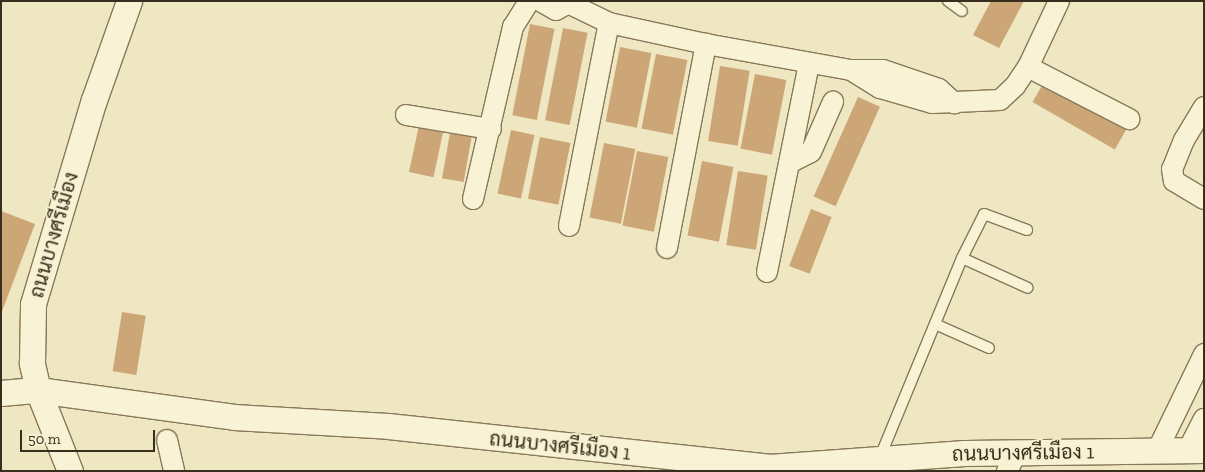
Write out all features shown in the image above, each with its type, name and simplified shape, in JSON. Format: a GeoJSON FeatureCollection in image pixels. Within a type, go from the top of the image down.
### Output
{"type":"FeatureCollection","features":[{"type":"Feature","properties":{"kind":"street","name":"ถนนบางศรีเมือง"},"geometry":{"type":"LineString","coordinates":[[70,471],[38,390],[32,363],[33,304],[94,100],[128,1]]}},
{"type":"Feature","properties":{"kind":"street"},"geometry":{"type":"LineString","coordinates":[[473,199],[491,129],[513,26],[528,1]]}},
{"type":"Feature","properties":{"kind":"street"},"geometry":{"type":"LineString","coordinates":[[540,1],[556,10],[571,3],[609,23],[706,44],[851,70],[880,88],[932,103],[1000,100],[1015,86],[1028,66],[1059,1]]}},
{"type":"Feature","properties":{"kind":"street"},"geometry":{"type":"LineString","coordinates":[[569,226],[609,23]]}},
{"type":"Feature","properties":{"kind":"street"},"geometry":{"type":"LineString","coordinates":[[666,248],[706,44]]}},
{"type":"Feature","properties":{"kind":"street"},"geometry":{"type":"LineString","coordinates":[[767,272],[791,162],[809,63]]}},
{"type":"Feature","properties":{"kind":"street"},"geometry":{"type":"LineString","coordinates":[[1028,66],[1129,119]]}},
{"type":"Feature","properties":{"kind":"street"},"geometry":{"type":"LineString","coordinates":[[791,162],[811,152],[833,102]]}},
{"type":"Feature","properties":{"kind":"street"},"geometry":{"type":"LineString","coordinates":[[1204,106],[1184,140],[1172,169],[1174,181],[1204,199]]}},
{"type":"Feature","properties":{"kind":"street"},"geometry":{"type":"LineString","coordinates":[[406,115],[491,129]]}},
{"type":"Feature","properties":{"kind":"street"},"geometry":{"type":"LineString","coordinates":[[1157,451],[1204,354]]}},
{"type":"Feature","properties":{"kind":"street","name":"ถนนบางศรีเมือง 1"},"geometry":{"type":"LineString","coordinates":[[1,393],[38,390],[234,417],[388,426],[742,465],[796,469],[880,458],[1012,462],[1157,451],[1196,450]]}},
{"type":"Feature","properties":{"kind":"street"},"geometry":{"type":"LineString","coordinates":[[1196,450],[1204,419]]}},
{"type":"Feature","properties":{"kind":"street"},"geometry":{"type":"LineString","coordinates":[[167,440],[174,471]]}},
{"type":"Feature","properties":{"kind":"lane"},"geometry":{"type":"LineString","coordinates":[[948,1],[962,11]]}},
{"type":"Feature","properties":{"kind":"lane"},"geometry":{"type":"LineString","coordinates":[[880,458],[962,258],[984,214],[1026,230]]}},
{"type":"Feature","properties":{"kind":"lane"},"geometry":{"type":"LineString","coordinates":[[962,258],[1028,288]]}},
{"type":"Feature","properties":{"kind":"lane"},"geometry":{"type":"LineString","coordinates":[[935,324],[989,348]]}},
{"type":"Feature","properties":{"kind":"building"},"geometry":{"type":"Polygon","coordinates":[[[991,1],[1024,1],[999,48],[973,35],[991,1]]]}},
{"type":"Feature","properties":{"kind":"building"},"geometry":{"type":"Polygon","coordinates":[[[530,24],[555,29],[537,120],[512,115],[530,24]]]}},
{"type":"Feature","properties":{"kind":"building"},"geometry":{"type":"Polygon","coordinates":[[[563,28],[588,33],[570,125],[545,120],[563,28]]]}},
{"type":"Feature","properties":{"kind":"building"},"geometry":{"type":"Polygon","coordinates":[[[620,47],[651,53],[637,128],[605,122],[620,47]]]}},
{"type":"Feature","properties":{"kind":"building"},"geometry":{"type":"Polygon","coordinates":[[[656,54],[687,60],[673,135],[641,129],[656,54]]]}},
{"type":"Feature","properties":{"kind":"building"},"geometry":{"type":"Polygon","coordinates":[[[720,66],[750,71],[738,146],[708,141],[720,66]]]}},
{"type":"Feature","properties":{"kind":"building"},"geometry":{"type":"Polygon","coordinates":[[[755,74],[786,80],[772,155],[740,149],[755,74]]]}},
{"type":"Feature","properties":{"kind":"building"},"geometry":{"type":"Polygon","coordinates":[[[1047,77],[1129,124],[1115,150],[1032,102],[1047,77]]]}},
{"type":"Feature","properties":{"kind":"building"},"geometry":{"type":"Polygon","coordinates":[[[858,97],[880,107],[836,206],[814,197],[858,97]]]}},
{"type":"Feature","properties":{"kind":"building"},"geometry":{"type":"Polygon","coordinates":[[[419,125],[443,130],[433,177],[409,172],[419,125]]]}},
{"type":"Feature","properties":{"kind":"building"},"geometry":{"type":"Polygon","coordinates":[[[511,130],[534,135],[521,199],[497,194],[511,130]]]}},
{"type":"Feature","properties":{"kind":"building"},"geometry":{"type":"Polygon","coordinates":[[[450,133],[472,137],[464,182],[442,178],[450,133]]]}},
{"type":"Feature","properties":{"kind":"building"},"geometry":{"type":"Polygon","coordinates":[[[540,137],[570,143],[558,205],[528,199],[540,137]]]}},
{"type":"Feature","properties":{"kind":"building"},"geometry":{"type":"Polygon","coordinates":[[[604,143],[635,149],[621,224],[589,218],[604,143]]]}},
{"type":"Feature","properties":{"kind":"building"},"geometry":{"type":"Polygon","coordinates":[[[637,151],[668,157],[654,232],[622,226],[637,151]]]}},
{"type":"Feature","properties":{"kind":"building"},"geometry":{"type":"Polygon","coordinates":[[[702,161],[733,167],[719,242],[687,236],[702,161]]]}},
{"type":"Feature","properties":{"kind":"building"},"geometry":{"type":"Polygon","coordinates":[[[738,171],[768,176],[756,250],[726,245],[738,171]]]}},
{"type":"Feature","properties":{"kind":"building"},"geometry":{"type":"Polygon","coordinates":[[[811,209],[832,217],[810,274],[789,266],[811,209]]]}},
{"type":"Feature","properties":{"kind":"building"},"geometry":{"type":"Polygon","coordinates":[[[1,211],[35,224],[1,314],[1,211]]]}},
{"type":"Feature","properties":{"kind":"building"},"geometry":{"type":"Polygon","coordinates":[[[122,312],[146,316],[136,375],[113,371],[122,312]]]}}]}
